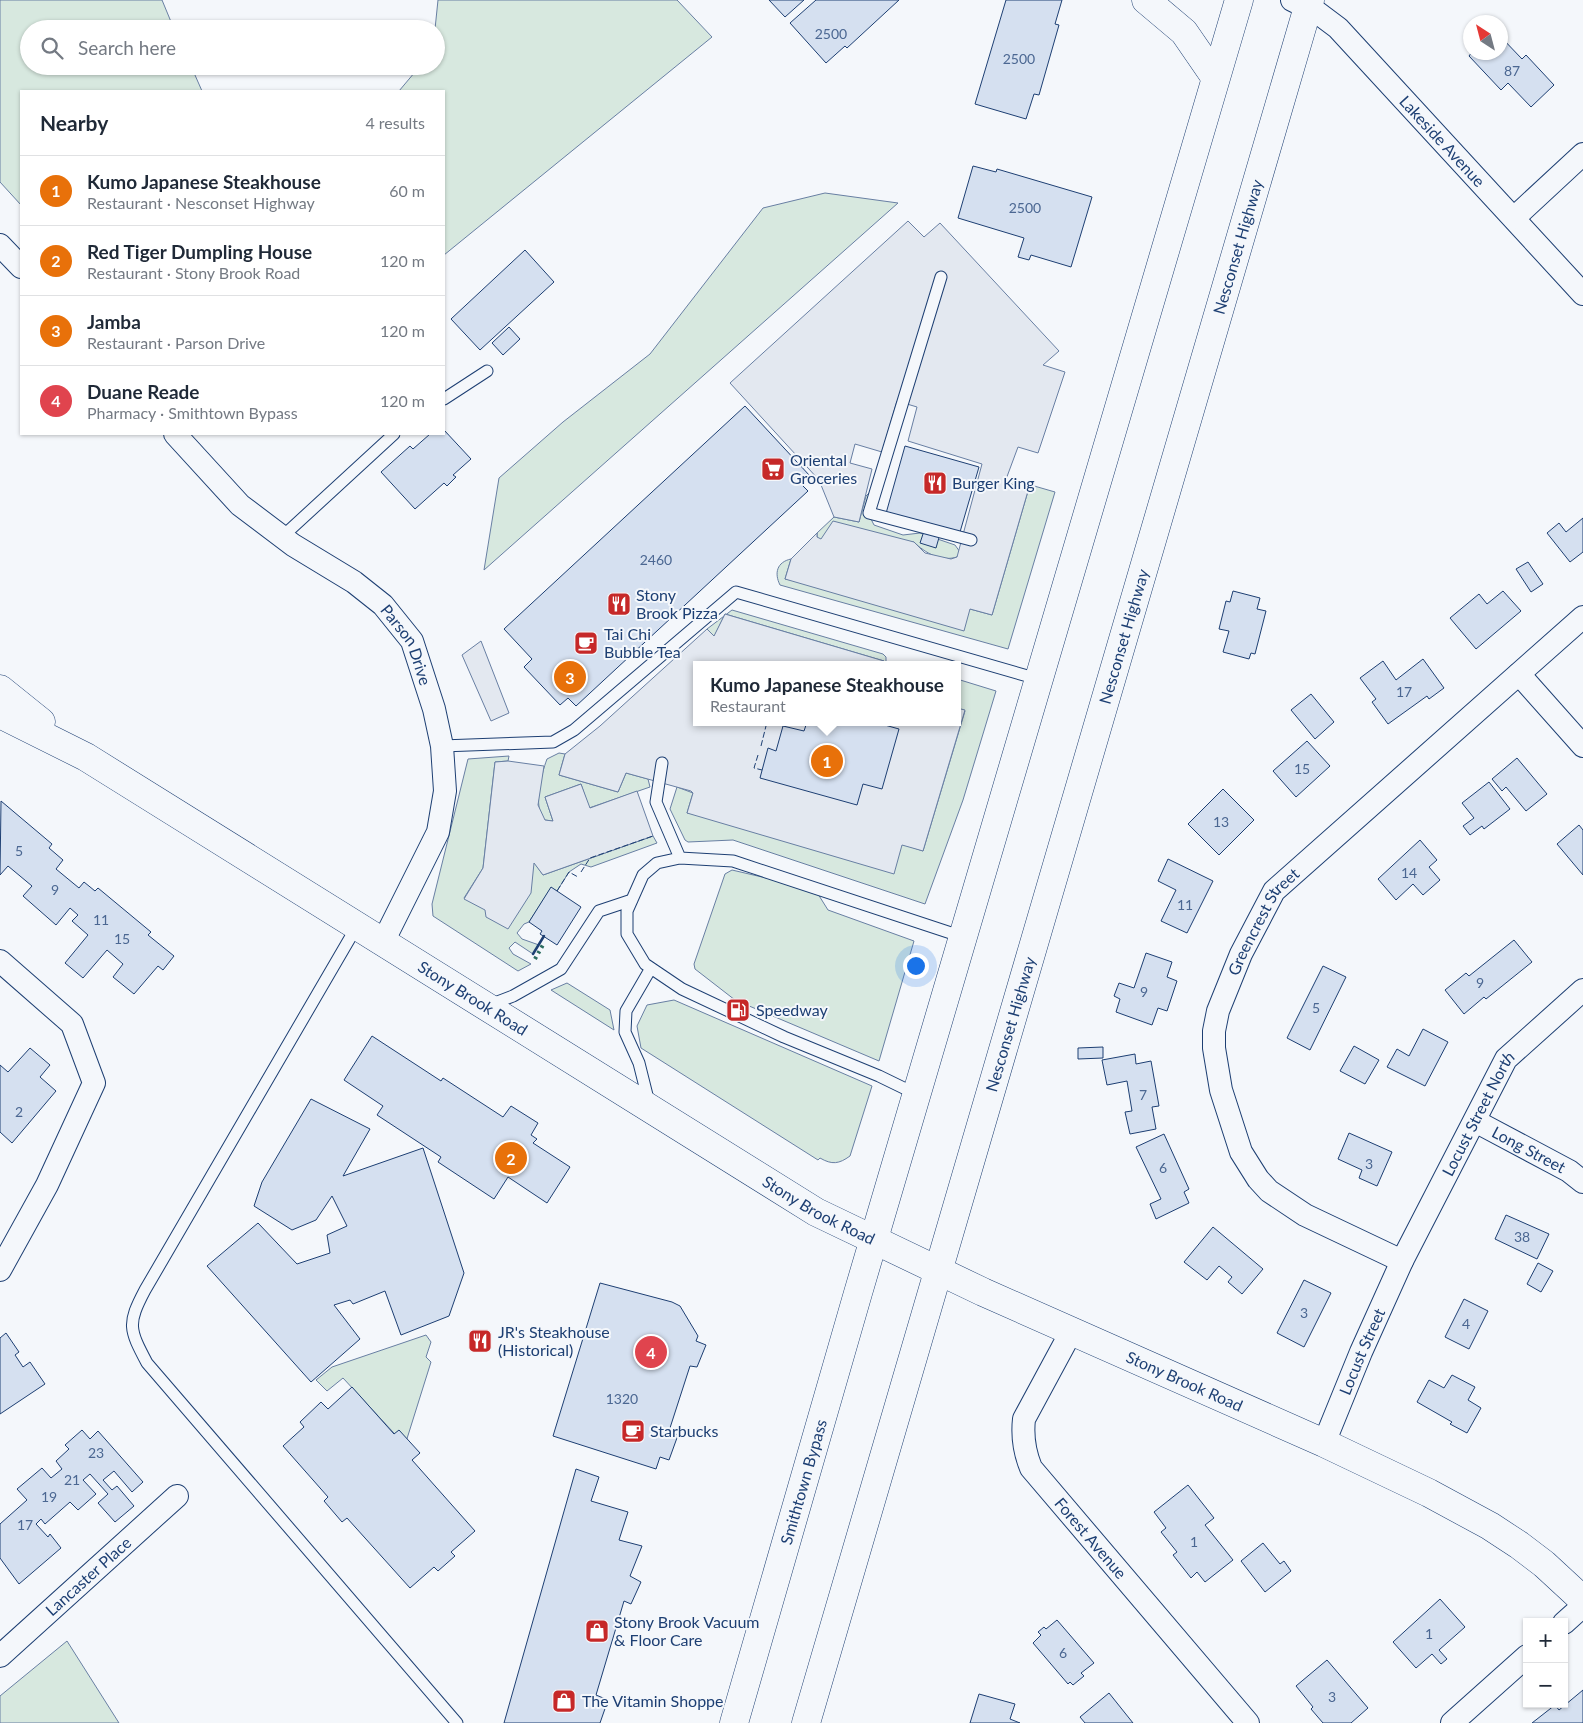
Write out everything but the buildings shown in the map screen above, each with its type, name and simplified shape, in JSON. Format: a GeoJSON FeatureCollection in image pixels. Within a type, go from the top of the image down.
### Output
{"type":"FeatureCollection","features":[{"type":"Feature","properties":{"kind":"main road"},"geometry":{"type":"LineString","coordinates":[[1146,0],[1184,32],[1215,77]]}},
{"type":"Feature","properties":{"kind":"main road"},"geometry":{"type":"LineString","coordinates":[[874,1240],[1239,0]]}},
{"type":"Feature","properties":{"kind":"main road","name":"Nesconset Highway"},"geometry":{"type":"LineString","coordinates":[[939,1271],[1303,2]]}},
{"type":"Feature","properties":{"kind":"main road","name":"Stony Brook Road"},"geometry":{"type":"LineString","coordinates":[[0,689],[86,757]]}},
{"type":"Feature","properties":{"kind":"main road","name":"Stony Brook Road"},"geometry":{"type":"LineString","coordinates":[[0,714],[86,757],[816,1212],[1071,1332],[1324,1443],[1429,1493],[1490,1526],[1544,1564],[1583,1600]]}},
{"type":"Feature","properties":{"kind":"main road","name":"Smithtown Bypass"},"geometry":{"type":"LineString","coordinates":[[734,1723],[874,1240]]}},
{"type":"Feature","properties":{"kind":"main road"},"geometry":{"type":"LineString","coordinates":[[806,1723],[939,1271]]}},
{"type":"Feature","properties":{"kind":"street","name":"Lakeside Avenue"},"geometry":{"type":"LineString","coordinates":[[1303,2],[1338,28],[1583,294]]}},
{"type":"Feature","properties":{"kind":"street"},"geometry":{"type":"LineString","coordinates":[[1514,218],[1583,154]]}},
{"type":"Feature","properties":{"kind":"street"},"geometry":{"type":"LineString","coordinates":[[0,245],[20,266]]}},
{"type":"Feature","properties":{"kind":"street","name":"Parson Drive"},"geometry":{"type":"LineString","coordinates":[[176,435],[240,505],[282,537],[354,582],[383,605],[412,641],[434,709],[442,746],[445,791],[438,832],[383,942]]}},
{"type":"Feature","properties":{"kind":"street","name":"Greencrest Street"},"geometry":{"type":"LineString","coordinates":[[1402,1261],[1305,1215],[1269,1191],[1258,1180],[1240,1152],[1221,1090],[1214,1048],[1214,1030],[1218,1011],[1241,954],[1274,891],[1583,617]]}},
{"type":"Feature","properties":{"kind":"street"},"geometry":{"type":"LineString","coordinates":[[1519,674],[1583,746]]}},
{"type":"Feature","properties":{"kind":"street"},"geometry":{"type":"LineString","coordinates":[[0,961],[72,1024],[94,1083],[47,1185],[0,1270]]}},
{"type":"Feature","properties":{"kind":"street","name":"Locust Street North"},"geometry":{"type":"LineString","coordinates":[[1402,1261],[1506,1059],[1583,990]]}},
{"type":"Feature","properties":{"kind":"street","name":"Long Street"},"geometry":{"type":"LineString","coordinates":[[1475,1121],[1569,1171],[1583,1182]]}},
{"type":"Feature","properties":{"kind":"street","name":"Locust Street"},"geometry":{"type":"LineString","coordinates":[[1324,1443],[1361,1352],[1402,1261]]}},
{"type":"Feature","properties":{"kind":"street","name":"Forest Avenue"},"geometry":{"type":"LineString","coordinates":[[1071,1332],[1024,1419],[1022,1435],[1025,1453],[1031,1468],[1248,1723]]}},
{"type":"Feature","properties":{"kind":"street","name":"Lancaster Place"},"geometry":{"type":"LineString","coordinates":[[0,1656],[177,1496]]}},
{"type":"Feature","properties":{"kind":"street"},"geometry":{"type":"LineString","coordinates":[[1568,1619],[1583,1606]]}},
{"type":"Feature","properties":{"kind":"street"},"geometry":{"type":"LineString","coordinates":[[1452,1723],[1523,1660]]}},
{"type":"Feature","properties":{"kind":"lane"},"geometry":{"type":"LineString","coordinates":[[941,277],[869,513],[971,540]]}},
{"type":"Feature","properties":{"kind":"lane"},"geometry":{"type":"LineString","coordinates":[[445,398],[487,370]]}},
{"type":"Feature","properties":{"kind":"lane"},"geometry":{"type":"LineString","coordinates":[[282,537],[393,435]]}},
{"type":"Feature","properties":{"kind":"lane"},"geometry":{"type":"LineString","coordinates":[[442,746],[553,742],[574,730],[736,592],[1038,678]]}},
{"type":"Feature","properties":{"kind":"lane"},"geometry":{"type":"LineString","coordinates":[[662,763],[656,802],[680,858]]}},
{"type":"Feature","properties":{"kind":"lane"},"geometry":{"type":"LineString","coordinates":[[917,1094],[879,1076],[784,1037],[682,989],[645,964],[627,934],[627,911],[643,875],[657,863],[680,858],[733,861],[963,937]]}},
{"type":"Feature","properties":{"kind":"lane"},"geometry":{"type":"LineString","coordinates":[[486,1006],[513,996],[561,969],[599,911],[632,900]]}},
{"type":"Feature","properties":{"kind":"lane"},"geometry":{"type":"LineString","coordinates":[[357,926],[132,1314],[134,1338],[147,1363],[457,1723]]}},
{"type":"Feature","properties":{"kind":"lane"},"geometry":{"type":"LineString","coordinates":[[650,1107],[640,1063],[625,1032],[626,1011],[651,968]]}},
{"type":"Feature","properties":{"kind":"shaded area"},"geometry":{"type":"Polygon","coordinates":[[[0,0],[162,0],[170,20],[20,20],[20,75],[195,75],[202,90],[20,90],[20,204],[0,182],[0,0]]]}},
{"type":"Feature","properties":{"kind":"shaded area"},"geometry":{"type":"Polygon","coordinates":[[[438,0],[677,0],[712,37],[445,254],[445,90],[400,90],[412,75],[445,75],[445,20],[436,20],[438,0]]]}},
{"type":"Feature","properties":{"kind":"shaded area"},"geometry":{"type":"Polygon","coordinates":[[[825,193],[898,203],[484,570],[499,478],[563,422],[650,354],[763,208],[825,193]]]}},
{"type":"Feature","properties":{"kind":"shaded area"},"geometry":{"type":"Polygon","coordinates":[[[908,221],[924,237],[940,223],[1059,351],[1043,365],[1065,372],[1038,453],[1018,447],[1005,482],[1028,491],[992,615],[970,609],[964,631],[785,579],[791,559],[817,533],[817,537],[821,539],[833,521],[914,542],[925,553],[951,559],[957,557],[982,464],[908,441],[917,407],[897,401],[882,452],[855,444],[850,463],[872,469],[859,522],[834,517],[819,480],[730,383],[908,221]]]}},
{"type":"Feature","properties":{"kind":"shaded area"},"geometry":{"type":"Polygon","coordinates":[[[1010,479],[1055,492],[1008,649],[780,585],[778,581],[777,572],[780,565],[786,560],[791,559],[785,579],[970,609],[992,615],[1028,491],[1009,483],[1010,479]]]}},
{"type":"Feature","properties":{"kind":"shaded area"},"geometry":{"type":"Polygon","coordinates":[[[869,493],[872,495],[868,513],[874,525],[903,535],[920,533],[955,545],[960,552],[957,557],[945,558],[934,556],[914,542],[820,540],[817,538],[817,533],[834,517],[859,522],[866,496],[869,493]]]}},
{"type":"Feature","properties":{"kind":"shaded area"},"geometry":{"type":"Polygon","coordinates":[[[732,610],[883,654],[886,657],[886,661],[726,614],[732,610]]]}},
{"type":"Feature","properties":{"kind":"shaded area"},"geometry":{"type":"Polygon","coordinates":[[[725,614],[884,661],[693,661],[693,726],[960,726],[923,851],[902,845],[894,874],[687,813],[693,793],[691,791],[626,773],[618,792],[559,775],[565,754],[600,726],[707,629],[714,636],[725,614]]]}},
{"type":"Feature","properties":{"kind":"shaded area"},"geometry":{"type":"Polygon","coordinates":[[[724,616],[714,637],[707,629],[724,616]]]}},
{"type":"Feature","properties":{"kind":"shaded area"},"geometry":{"type":"Polygon","coordinates":[[[481,641],[509,713],[491,721],[462,655],[481,641]]]}},
{"type":"Feature","properties":{"kind":"shaded area"},"geometry":{"type":"Polygon","coordinates":[[[961,680],[996,691],[963,800],[925,904],[733,840],[688,842],[685,840],[670,809],[677,787],[693,793],[687,813],[902,844],[923,851],[965,711],[961,710],[961,680]]]}},
{"type":"Feature","properties":{"kind":"shaded area"},"geometry":{"type":"Polygon","coordinates":[[[961,709],[965,710],[961,723],[961,709]]]}},
{"type":"Feature","properties":{"kind":"shaded area"},"geometry":{"type":"Polygon","coordinates":[[[559,753],[565,754],[559,775],[618,792],[626,773],[648,779],[650,787],[589,808],[581,784],[545,797],[553,821],[544,820],[539,807],[542,773],[547,759],[559,753]]]}},
{"type":"Feature","properties":{"kind":"shaded area"},"geometry":{"type":"Polygon","coordinates":[[[509,756],[508,761],[495,762],[483,868],[464,898],[534,862],[543,875],[653,836],[657,843],[591,867],[581,864],[569,872],[557,891],[551,888],[529,922],[524,924],[517,933],[522,939],[539,945],[533,954],[515,942],[509,948],[513,954],[531,964],[518,971],[433,916],[432,904],[468,759],[509,756]]]}},
{"type":"Feature","properties":{"kind":"shaded area"},"geometry":{"type":"Polygon","coordinates":[[[508,761],[544,766],[538,805],[545,820],[553,821],[545,797],[581,784],[590,808],[637,791],[653,836],[543,875],[534,863],[531,893],[508,929],[486,917],[485,910],[464,899],[483,868],[495,762],[508,761]]]}},
{"type":"Feature","properties":{"kind":"shaded area"},"geometry":{"type":"Polygon","coordinates":[[[732,870],[779,881],[818,894],[828,910],[914,941],[879,1061],[735,1000],[695,969],[694,964],[725,874],[732,870]]]}},
{"type":"Feature","properties":{"kind":"shaded area"},"geometry":{"type":"Polygon","coordinates":[[[567,983],[610,1010],[614,1030],[551,990],[567,983]]]}},
{"type":"Feature","properties":{"kind":"shaded area"},"geometry":{"type":"Polygon","coordinates":[[[674,1000],[872,1086],[850,1156],[835,1163],[820,1158],[818,1160],[641,1048],[637,1026],[647,1005],[674,1000]]]}},
{"type":"Feature","properties":{"kind":"shaded area"},"geometry":{"type":"Polygon","coordinates":[[[426,1335],[431,1342],[426,1357],[431,1362],[405,1445],[343,1378],[327,1391],[316,1380],[332,1367],[426,1335]]]}},
{"type":"Feature","properties":{"kind":"shaded area"},"geometry":{"type":"Polygon","coordinates":[[[67,1641],[119,1723],[0,1723],[0,1696],[67,1641]]]}},
{"type":"Feature","properties":{"kind":"hedge"},"geometry":{"type":"LineString","coordinates":[[535,959],[544,943]]}},
{"type":"Feature","properties":{"kind":"fence"},"geometry":{"type":"LineString","coordinates":[[761,746],[766,726]]}},
{"type":"Feature","properties":{"kind":"fence"},"geometry":{"type":"LineString","coordinates":[[758,755],[754,768],[762,770]]}},
{"type":"Feature","properties":{"kind":"fence"},"geometry":{"type":"LineString","coordinates":[[581,872],[590,858],[653,836]]}},
{"type":"Feature","properties":{"kind":"fence"},"geometry":{"type":"LineString","coordinates":[[557,891],[569,872],[578,877]]}},
{"type":"Feature","properties":{"kind":"wall"},"geometry":{"type":"LineString","coordinates":[[533,954],[544,936]]}},
{"type":"Feature","properties":{"kind":"place","name":"Oriental Groceries"},"geometry":{"type":"Point","coordinates":[773,469]}},
{"type":"Feature","properties":{"kind":"place","name":"Burger King"},"geometry":{"type":"Point","coordinates":[935,483]}},
{"type":"Feature","properties":{"kind":"place","name":"Stony Brook Pizza"},"geometry":{"type":"Point","coordinates":[619,604]}},
{"type":"Feature","properties":{"kind":"place","name":"Tai Chi Bubble Tea"},"geometry":{"type":"Point","coordinates":[586,643]}},
{"type":"Feature","properties":{"kind":"place","name":"Jamba"},"geometry":{"type":"Point","coordinates":[570,677]}},
{"type":"Feature","properties":{"kind":"place","name":"Kumo Japanese Steakhouse"},"geometry":{"type":"Point","coordinates":[827,761]}},
{"type":"Feature","properties":{"kind":"place","name":"Speedway"},"geometry":{"type":"Point","coordinates":[738,1010]}},
{"type":"Feature","properties":{"kind":"place","name":"Red Tiger Dumpling House"},"geometry":{"type":"Point","coordinates":[511,1158]}},
{"type":"Feature","properties":{"kind":"place","name":"JR's Steakhouse (Historical)"},"geometry":{"type":"Point","coordinates":[480,1341]}},
{"type":"Feature","properties":{"kind":"place","name":"Duane Reade"},"geometry":{"type":"Point","coordinates":[651,1352]}},
{"type":"Feature","properties":{"kind":"place","name":"Starbucks"},"geometry":{"type":"Point","coordinates":[633,1431]}},
{"type":"Feature","properties":{"kind":"place","name":"Stony Brook Vacuum & Floor Care"},"geometry":{"type":"Point","coordinates":[597,1631]}},
{"type":"Feature","properties":{"kind":"place","name":"The Vitamin Shoppe"},"geometry":{"type":"Point","coordinates":[564,1701]}}]}
